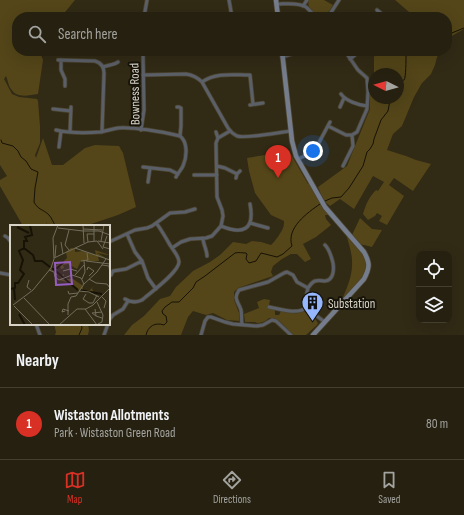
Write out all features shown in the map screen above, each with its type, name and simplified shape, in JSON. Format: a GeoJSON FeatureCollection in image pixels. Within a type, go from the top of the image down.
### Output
{"type":"FeatureCollection","features":[{"type":"Feature","properties":{"kind":"street"},"geometry":{"type":"LineString","coordinates":[[145,12],[147,0]]}},
{"type":"Feature","properties":{"kind":"street"},"geometry":{"type":"LineString","coordinates":[[229,0],[231,12]]}},
{"type":"Feature","properties":{"kind":"street"},"geometry":{"type":"LineString","coordinates":[[303,6],[307,0]]}},
{"type":"Feature","properties":{"kind":"street"},"geometry":{"type":"LineString","coordinates":[[331,12],[339,0]]}},
{"type":"Feature","properties":{"kind":"street"},"geometry":{"type":"LineString","coordinates":[[277,12],[276,2],[303,6],[310,12]]}},
{"type":"Feature","properties":{"kind":"street","name":"Bowness Road"},"geometry":{"type":"LineString","coordinates":[[143,56],[144,110],[141,130],[180,136]]}},
{"type":"Feature","properties":{"kind":"street"},"geometry":{"type":"LineString","coordinates":[[285,56],[282,57],[291,131],[293,146],[298,160],[325,207],[364,252],[368,259],[369,265],[369,271],[364,279],[313,335]]}},
{"type":"Feature","properties":{"kind":"street"},"geometry":{"type":"LineString","coordinates":[[298,160],[315,150],[329,124],[344,134],[352,135],[358,130],[366,113],[368,92],[367,78],[358,70],[348,56]]}},
{"type":"Feature","properties":{"kind":"street"},"geometry":{"type":"LineString","coordinates":[[350,59],[354,56]]}},
{"type":"Feature","properties":{"kind":"street"},"geometry":{"type":"LineString","coordinates":[[65,86],[65,79],[59,60],[95,61],[100,63],[103,67],[104,73],[102,132]]}},
{"type":"Feature","properties":{"kind":"street"},"geometry":{"type":"LineString","coordinates":[[103,67],[116,64],[118,62]]}},
{"type":"Feature","properties":{"kind":"street"},"geometry":{"type":"LineString","coordinates":[[143,75],[191,75],[197,77],[202,82],[230,131],[234,135],[242,137],[291,131]]}},
{"type":"Feature","properties":{"kind":"street"},"geometry":{"type":"LineString","coordinates":[[202,82],[210,77],[218,75],[250,75],[251,105],[263,103]]}},
{"type":"Feature","properties":{"kind":"street"},"geometry":{"type":"LineString","coordinates":[[341,94],[344,98],[359,105],[367,106]]}},
{"type":"Feature","properties":{"kind":"street"},"geometry":{"type":"LineString","coordinates":[[340,107],[344,98]]}},
{"type":"Feature","properties":{"kind":"street"},"geometry":{"type":"LineString","coordinates":[[58,105],[58,110]]}},
{"type":"Feature","properties":{"kind":"street"},"geometry":{"type":"LineString","coordinates":[[70,132],[71,107]]}},
{"type":"Feature","properties":{"kind":"street"},"geometry":{"type":"LineString","coordinates":[[144,167],[170,170],[177,175],[183,166],[185,142],[180,136],[181,108],[177,107]]}},
{"type":"Feature","properties":{"kind":"street"},"geometry":{"type":"LineString","coordinates":[[53,109],[71,111]]}},
{"type":"Feature","properties":{"kind":"street"},"geometry":{"type":"LineString","coordinates":[[56,130],[92,133],[119,128],[141,130]]}},
{"type":"Feature","properties":{"kind":"street"},"geometry":{"type":"LineString","coordinates":[[61,131],[59,145],[64,144]]}},
{"type":"Feature","properties":{"kind":"street"},"geometry":{"type":"LineString","coordinates":[[218,138],[230,131]]}},
{"type":"Feature","properties":{"kind":"street"},"geometry":{"type":"LineString","coordinates":[[172,248],[190,238],[212,236],[221,226],[223,220],[217,197],[216,147],[218,138],[216,132]]}},
{"type":"Feature","properties":{"kind":"street"},"geometry":{"type":"LineString","coordinates":[[343,162],[353,146],[352,135]]}},
{"type":"Feature","properties":{"kind":"street"},"geometry":{"type":"LineString","coordinates":[[216,166],[225,168],[237,174]]}},
{"type":"Feature","properties":{"kind":"street"},"geometry":{"type":"LineString","coordinates":[[148,182],[150,168]]}},
{"type":"Feature","properties":{"kind":"street"},"geometry":{"type":"LineString","coordinates":[[236,178],[240,171]]}},
{"type":"Feature","properties":{"kind":"street"},"geometry":{"type":"LineString","coordinates":[[198,175],[199,180]]}},
{"type":"Feature","properties":{"kind":"street"},"geometry":{"type":"LineString","coordinates":[[194,176],[217,175]]}},
{"type":"Feature","properties":{"kind":"street"},"geometry":{"type":"LineString","coordinates":[[144,177],[149,177]]}},
{"type":"Feature","properties":{"kind":"street"},"geometry":{"type":"LineString","coordinates":[[221,226],[230,230],[240,231],[246,228],[250,223],[250,206],[256,206]]}},
{"type":"Feature","properties":{"kind":"street"},"geometry":{"type":"LineString","coordinates":[[110,242],[135,230],[149,228],[157,224],[170,213],[185,212],[195,209]]}},
{"type":"Feature","properties":{"kind":"street"},"geometry":{"type":"LineString","coordinates":[[250,223],[268,228]]}},
{"type":"Feature","properties":{"kind":"street"},"geometry":{"type":"LineString","coordinates":[[110,318],[123,309],[127,300],[133,302],[140,301],[172,275],[178,266],[178,257],[164,232],[157,224]]}},
{"type":"Feature","properties":{"kind":"street"},"geometry":{"type":"LineString","coordinates":[[261,231],[262,226]]}},
{"type":"Feature","properties":{"kind":"street"},"geometry":{"type":"LineString","coordinates":[[127,234],[135,252],[142,261],[148,278],[156,288]]}},
{"type":"Feature","properties":{"kind":"street"},"geometry":{"type":"LineString","coordinates":[[5,236],[10,241]]}},
{"type":"Feature","properties":{"kind":"street"},"geometry":{"type":"LineString","coordinates":[[203,238],[206,256]]}},
{"type":"Feature","properties":{"kind":"street"},"geometry":{"type":"LineString","coordinates":[[306,308],[308,288],[313,282],[320,280],[325,281],[331,278],[334,270],[329,250],[325,246]]}},
{"type":"Feature","properties":{"kind":"street"},"geometry":{"type":"LineString","coordinates":[[329,250],[334,246]]}},
{"type":"Feature","properties":{"kind":"street"},"geometry":{"type":"LineString","coordinates":[[112,272],[142,261]]}},
{"type":"Feature","properties":{"kind":"street"},"geometry":{"type":"LineString","coordinates":[[242,324],[241,311],[236,299],[239,290],[268,282],[287,272],[291,273],[297,282],[308,288]]}},
{"type":"Feature","properties":{"kind":"street"},"geometry":{"type":"LineString","coordinates":[[0,273],[10,275]]}},
{"type":"Feature","properties":{"kind":"street"},"geometry":{"type":"LineString","coordinates":[[269,307],[296,311],[306,308]]}},
{"type":"Feature","properties":{"kind":"street"},"geometry":{"type":"LineString","coordinates":[[306,308],[325,322]]}},
{"type":"Feature","properties":{"kind":"street"},"geometry":{"type":"LineString","coordinates":[[278,315],[279,309]]}},
{"type":"Feature","properties":{"kind":"street"},"geometry":{"type":"LineString","coordinates":[[201,335],[205,321],[208,317],[229,323],[257,326],[263,325],[272,320],[276,321],[291,335]]}},
{"type":"Feature","properties":{"kind":"street"},"geometry":{"type":"LineString","coordinates":[[36,325],[40,335]]}},
{"type":"Feature","properties":{"kind":"street"},"geometry":{"type":"LineString","coordinates":[[104,335],[108,325]]}},
{"type":"Feature","properties":{"kind":"shaded area"},"geometry":{"type":"Polygon","coordinates":[[[0,0],[75,0],[65,12],[12,12],[12,56],[41,56],[43,60],[38,94],[23,96],[16,94],[10,87],[6,76],[4,79],[12,94],[19,97],[37,99],[38,101],[40,143],[35,155],[36,158],[43,138],[52,165],[63,165],[85,148],[95,145],[119,146],[123,153],[136,207],[88,225],[47,225],[46,222],[46,225],[22,225],[0,186],[0,180],[7,176],[0,165],[0,0]]]}},
{"type":"Feature","properties":{"kind":"shaded area"},"geometry":{"type":"Polygon","coordinates":[[[309,0],[324,0],[333,5],[328,12],[314,12],[309,7],[309,0]]]}},
{"type":"Feature","properties":{"kind":"shaded area"},"geometry":{"type":"Polygon","coordinates":[[[395,0],[464,0],[464,29],[452,36],[452,12],[409,12],[395,0]]]}},
{"type":"Feature","properties":{"kind":"shaded area"},"geometry":{"type":"Polygon","coordinates":[[[375,56],[438,56],[431,74],[422,83],[414,97],[402,126],[393,134],[387,150],[431,164],[413,191],[394,178],[389,185],[404,196],[387,225],[379,221],[382,216],[377,213],[368,220],[363,214],[370,198],[376,190],[378,191],[384,182],[373,176],[354,209],[340,199],[330,206],[324,200],[318,187],[347,166],[370,109],[370,104],[404,104],[404,68],[374,68],[375,56]]]}},
{"type":"Feature","properties":{"kind":"shaded area"},"geometry":{"type":"Polygon","coordinates":[[[289,151],[308,184],[311,183],[331,215],[325,215],[326,219],[331,225],[316,237],[303,244],[311,259],[305,262],[297,254],[291,254],[273,266],[271,272],[273,276],[238,288],[234,292],[234,300],[239,313],[239,321],[227,320],[213,313],[206,315],[193,311],[188,317],[181,335],[124,335],[132,325],[144,316],[160,299],[170,296],[176,287],[193,271],[220,255],[233,242],[246,244],[252,241],[272,244],[282,230],[284,221],[271,215],[255,193],[247,158],[289,151]]]}},
{"type":"Feature","properties":{"kind":"shaded area"},"geometry":{"type":"Polygon","coordinates":[[[360,218],[372,229],[382,230],[372,247],[360,244],[352,235],[360,218]]]}},
{"type":"Feature","properties":{"kind":"shaded area"},"geometry":{"type":"Polygon","coordinates":[[[346,233],[362,252],[367,264],[363,279],[340,304],[349,283],[352,267],[351,254],[346,233]]]}},
{"type":"Feature","properties":{"kind":"shaded area"},"geometry":{"type":"Polygon","coordinates":[[[264,299],[270,300],[268,308],[274,309],[275,315],[279,315],[281,311],[295,313],[304,311],[314,317],[318,323],[306,335],[293,335],[282,324],[273,318],[269,318],[260,323],[245,322],[244,314],[259,308],[257,302],[264,299]]]}},
{"type":"Feature","properties":{"kind":"shaded area"},"geometry":{"type":"Polygon","coordinates":[[[54,325],[88,325],[89,330],[88,335],[55,335],[56,332],[54,325]]]}},
{"type":"Feature","properties":{"kind":"waterway"},"geometry":{"type":"LineString","coordinates":[[452,33],[464,28]]}},
{"type":"Feature","properties":{"kind":"waterway"},"geometry":{"type":"LineString","coordinates":[[404,80],[406,56]]}},
{"type":"Feature","properties":{"kind":"waterway"},"geometry":{"type":"LineString","coordinates":[[325,201],[332,198],[341,197],[349,188],[363,166],[367,152],[373,144],[381,120],[388,111],[389,104]]}},
{"type":"Feature","properties":{"kind":"waterway"},"geometry":{"type":"LineString","coordinates":[[1,140],[2,143],[13,146],[31,169],[38,172],[34,202],[37,207],[49,215],[55,225]]}},
{"type":"Feature","properties":{"kind":"waterway"},"geometry":{"type":"LineString","coordinates":[[146,335],[150,327],[155,324],[164,325],[167,322],[166,316],[162,311],[165,307],[172,302],[179,302],[193,288],[196,282],[235,253],[246,253],[246,259],[249,263],[256,261],[261,253],[277,257],[283,254],[292,246],[291,239],[295,227],[304,216],[320,204]]}},
{"type":"Feature","properties":{"kind":"waterway"},"geometry":{"type":"LineString","coordinates":[[79,335],[82,328],[81,325]]}},
{"type":"Feature","properties":{"kind":"place","name":"Wistaston Allotments"},"geometry":{"type":"Point","coordinates":[278,178]}},
{"type":"Feature","properties":{"kind":"place","name":"Substation"},"geometry":{"type":"Point","coordinates":[312,322]}}]}
